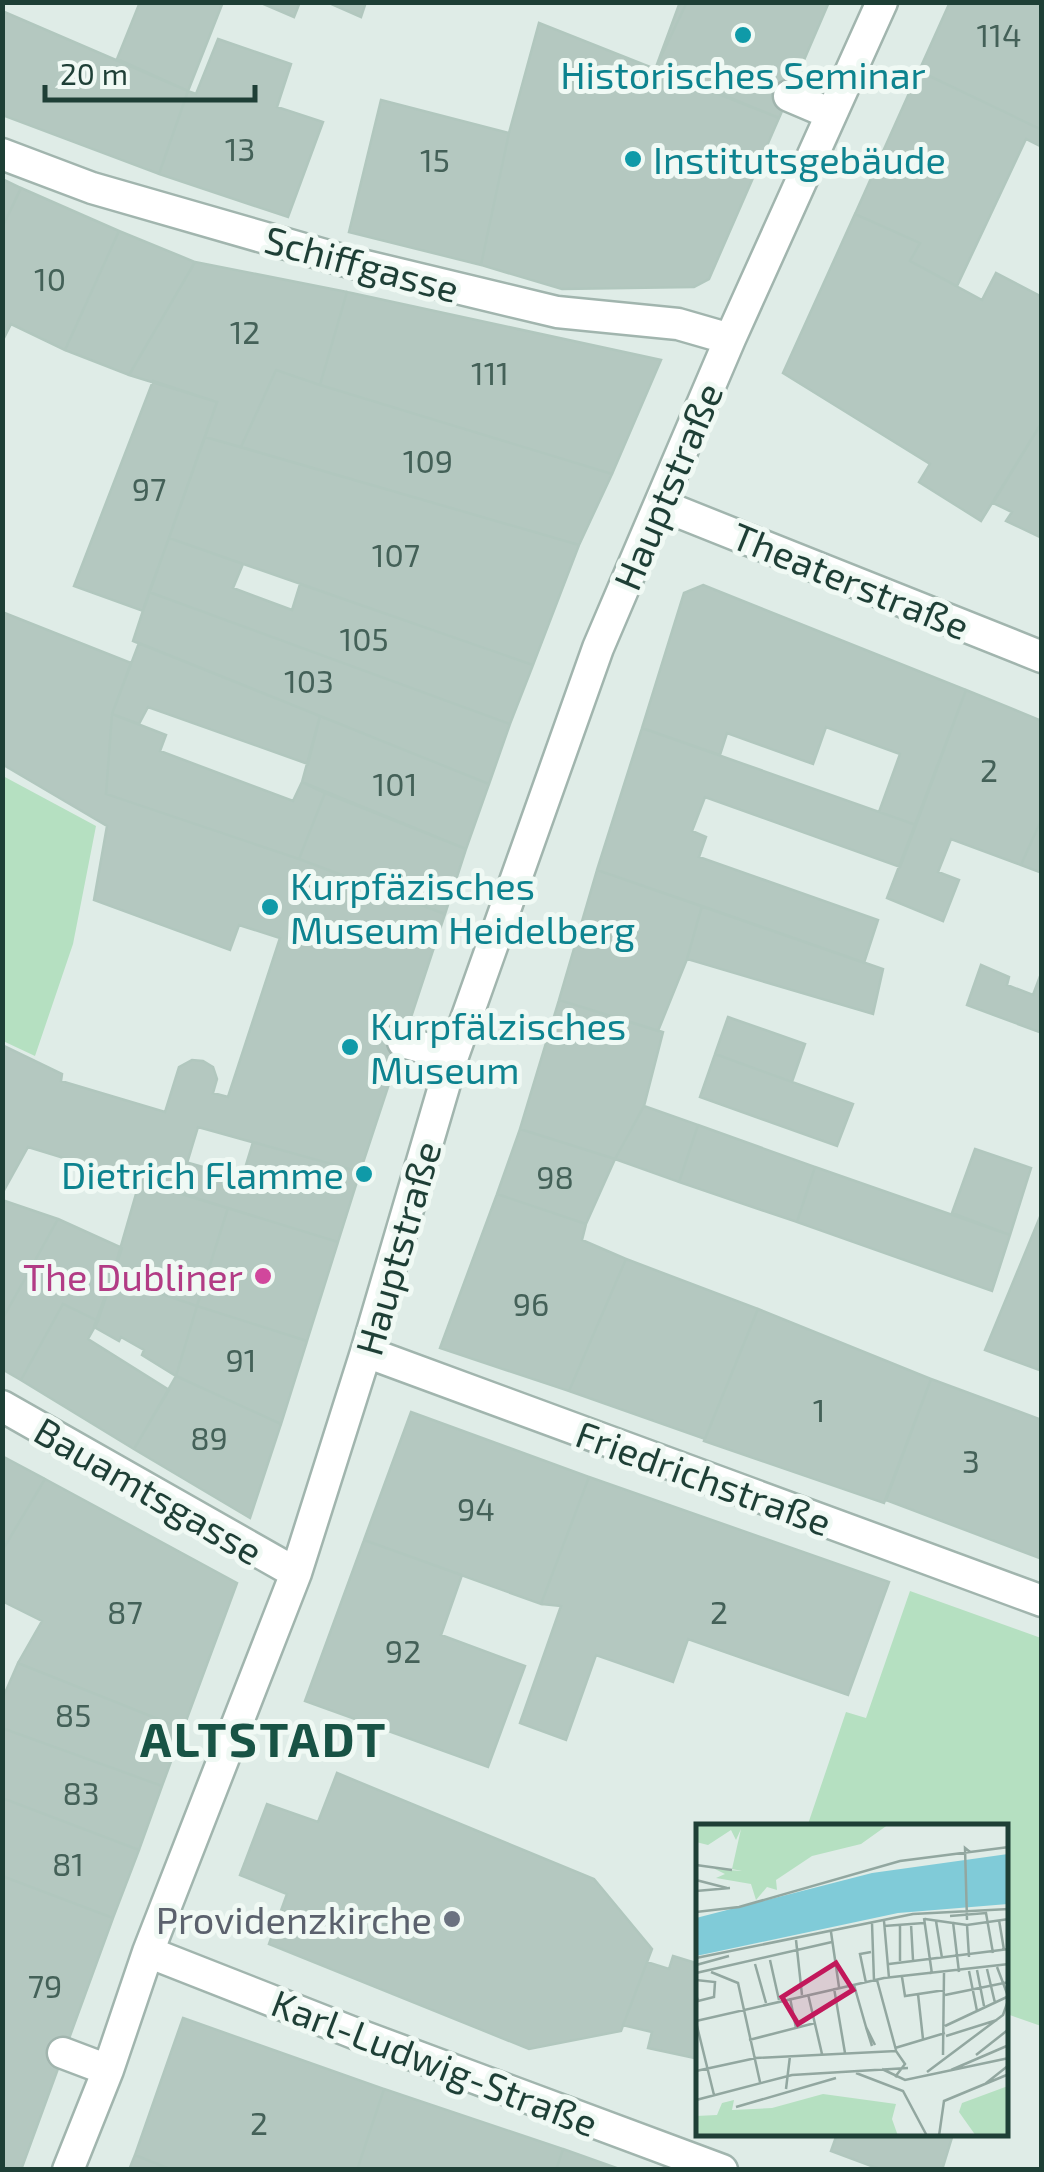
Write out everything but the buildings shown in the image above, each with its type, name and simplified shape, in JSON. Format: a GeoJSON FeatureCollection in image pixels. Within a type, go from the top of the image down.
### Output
{"type":"FeatureCollection","features":[{"type":"Feature","properties":{"kind":"street","name":"Hauptstraße"},"geometry":{"type":"LineString","coordinates":[[68,2170],[108,2070],[148,1952],[296,1573],[453,1056],[598,648],[730,338],[882,2]]}},
{"type":"Feature","properties":{"kind":"street"},"geometry":{"type":"LineString","coordinates":[[789,96],[830,113]]}},
{"type":"Feature","properties":{"kind":"street","name":"Schiffgasse"},"geometry":{"type":"LineString","coordinates":[[2,154],[92,188],[348,262],[556,312],[678,324],[730,338]]}},
{"type":"Feature","properties":{"kind":"street","name":"Theaterstraße"},"geometry":{"type":"LineString","coordinates":[[660,505],[1042,657]]}},
{"type":"Feature","properties":{"kind":"street"},"geometry":{"type":"LineString","coordinates":[[402,1042],[453,1056]]}},
{"type":"Feature","properties":{"kind":"street","name":"Friedrichstraße"},"geometry":{"type":"LineString","coordinates":[[366,1352],[1042,1600]]}},
{"type":"Feature","properties":{"kind":"street","name":"Bauamtsgasse"},"geometry":{"type":"LineString","coordinates":[[2,1406],[296,1573]]}},
{"type":"Feature","properties":{"kind":"street","name":"Karl-Ludwig-Straße"},"geometry":{"type":"LineString","coordinates":[[148,1952],[722,2170]]}},
{"type":"Feature","properties":{"kind":"street"},"geometry":{"type":"LineString","coordinates":[[63,2053],[108,2070]]}},
{"type":"Feature","properties":{"kind":"green space"},"geometry":{"type":"Polygon","coordinates":[[[3,776],[96,826],[73,944],[35,1056],[3,1041],[3,776]]]}},
{"type":"Feature","properties":{"kind":"green space"},"geometry":{"type":"Polygon","coordinates":[[[910,1591],[1041,1638],[1041,2026],[1009,2015],[1009,1824],[808,1824],[846,1712],[866,1718],[910,1591]]]}},
{"type":"Feature","properties":{"kind":"place","name":"Historisches Seminar"},"geometry":{"type":"Point","coordinates":[743,35]}},
{"type":"Feature","properties":{"kind":"place","name":"Institutsgebäude"},"geometry":{"type":"Point","coordinates":[633,159]}},
{"type":"Feature","properties":{"kind":"place","name":"Kurpfäzisches Museum Heidelberg"},"geometry":{"type":"Point","coordinates":[270,907]}},
{"type":"Feature","properties":{"kind":"place","name":"Kurpfälzisches Museum"},"geometry":{"type":"Point","coordinates":[350,1047]}},
{"type":"Feature","properties":{"kind":"place","name":"Dietrich Flamme"},"geometry":{"type":"Point","coordinates":[364,1174]}},
{"type":"Feature","properties":{"kind":"place","name":"The Dubliner"},"geometry":{"type":"Point","coordinates":[263,1276]}},
{"type":"Feature","properties":{"kind":"place","name":"Providenzkirche"},"geometry":{"type":"Point","coordinates":[452,1919]}},
{"type":"Feature","properties":{"kind":"district","name":"ALTSTADT"},"geometry":{"type":"Point","coordinates":[264,1738]}}]}
